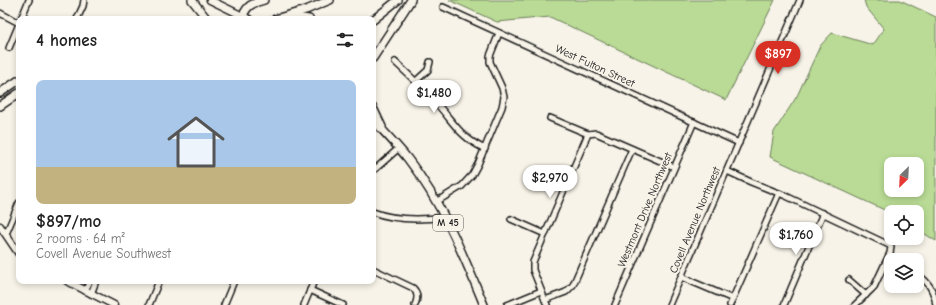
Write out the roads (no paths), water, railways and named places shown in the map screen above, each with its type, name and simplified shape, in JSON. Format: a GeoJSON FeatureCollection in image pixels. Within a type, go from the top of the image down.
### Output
{"type":"FeatureCollection","features":[{"type":"Feature","properties":{"kind":"highway"},"geometry":{"type":"LineString","coordinates":[[192,0],[205,16]]}},
{"type":"Feature","properties":{"kind":"highway"},"geometry":{"type":"LineString","coordinates":[[246,16],[245,10],[250,4],[264,0]]}},
{"type":"Feature","properties":{"kind":"highway"},"geometry":{"type":"LineString","coordinates":[[286,16],[330,0]]}},
{"type":"Feature","properties":{"kind":"highway"},"geometry":{"type":"LineString","coordinates":[[376,18],[398,0]]}},
{"type":"Feature","properties":{"kind":"highway"},"geometry":{"type":"LineString","coordinates":[[376,54],[412,0]]}},
{"type":"Feature","properties":{"kind":"highway"},"geometry":{"type":"LineString","coordinates":[[0,93],[16,82]]}},
{"type":"Feature","properties":{"kind":"highway"},"geometry":{"type":"LineString","coordinates":[[0,106],[16,95]]}},
{"type":"Feature","properties":{"kind":"highway"},"geometry":{"type":"LineString","coordinates":[[376,115],[383,130]]}},
{"type":"Feature","properties":{"kind":"highway","name":"M 45"},"geometry":{"type":"LineString","coordinates":[[376,123],[399,148],[420,176],[436,202],[457,241],[484,305]]}},
{"type":"Feature","properties":{"kind":"main road"},"geometry":{"type":"LineString","coordinates":[[210,0],[244,16]]}},
{"type":"Feature","properties":{"kind":"main road"},"geometry":{"type":"LineString","coordinates":[[0,226],[16,249]]}},
{"type":"Feature","properties":{"kind":"main road"},"geometry":{"type":"LineString","coordinates":[[73,284],[114,305]]}},
{"type":"Feature","properties":{"kind":"street"},"geometry":{"type":"LineString","coordinates":[[22,16],[29,0]]}},
{"type":"Feature","properties":{"kind":"street"},"geometry":{"type":"LineString","coordinates":[[78,16],[84,0]]}},
{"type":"Feature","properties":{"kind":"street","name":"Covell Avenue Northwest"},"geometry":{"type":"LineString","coordinates":[[669,305],[800,0]]}},
{"type":"Feature","properties":{"kind":"street","name":"West Fulton Street"},"geometry":{"type":"LineString","coordinates":[[443,7],[739,143]]}},
{"type":"Feature","properties":{"kind":"street"},"geometry":{"type":"LineString","coordinates":[[0,13],[16,21]]}},
{"type":"Feature","properties":{"kind":"street"},"geometry":{"type":"LineString","coordinates":[[9,48],[16,30]]}},
{"type":"Feature","properties":{"kind":"street"},"geometry":{"type":"LineString","coordinates":[[436,202],[462,186],[467,181],[478,164],[502,107],[504,97],[502,88],[490,62],[490,56],[499,33]]}},
{"type":"Feature","properties":{"kind":"street"},"geometry":{"type":"LineString","coordinates":[[395,62],[416,81],[465,137],[485,149]]}},
{"type":"Feature","properties":{"kind":"street"},"geometry":{"type":"LineString","coordinates":[[416,81],[428,70],[430,62]]}},
{"type":"Feature","properties":{"kind":"street"},"geometry":{"type":"LineString","coordinates":[[550,118],[588,134],[596,133],[674,167]]}},
{"type":"Feature","properties":{"kind":"street","name":"Westmont Drive Northwest"},"geometry":{"type":"LineString","coordinates":[[615,305],[694,122]]}},
{"type":"Feature","properties":{"kind":"street"},"geometry":{"type":"LineString","coordinates":[[588,134],[533,262],[533,270],[546,302],[566,292],[573,285],[632,149]]}},
{"type":"Feature","properties":{"kind":"street"},"geometry":{"type":"LineString","coordinates":[[376,168],[399,148]]}},
{"type":"Feature","properties":{"kind":"street"},"geometry":{"type":"LineString","coordinates":[[727,171],[779,193],[884,242],[891,248],[890,253]]}},
{"type":"Feature","properties":{"kind":"street"},"geometry":{"type":"LineString","coordinates":[[533,173],[565,186]]}},
{"type":"Feature","properties":{"kind":"street"},"geometry":{"type":"LineString","coordinates":[[730,305],[779,193]]}},
{"type":"Feature","properties":{"kind":"street"},"geometry":{"type":"LineString","coordinates":[[6,234],[16,210]]}},
{"type":"Feature","properties":{"kind":"street"},"geometry":{"type":"LineString","coordinates":[[376,213],[411,220],[444,218]]}},
{"type":"Feature","properties":{"kind":"street"},"geometry":{"type":"LineString","coordinates":[[784,305],[823,213]]}},
{"type":"Feature","properties":{"kind":"street"},"geometry":{"type":"LineString","coordinates":[[511,219],[545,234]]}},
{"type":"Feature","properties":{"kind":"street"},"geometry":{"type":"LineString","coordinates":[[376,270],[413,288],[418,299],[416,305]]}},
{"type":"Feature","properties":{"kind":"street"},"geometry":{"type":"LineString","coordinates":[[855,305],[874,287],[884,270]]}},
{"type":"Feature","properties":{"kind":"street"},"geometry":{"type":"LineString","coordinates":[[681,277],[733,299]]}},
{"type":"Feature","properties":{"kind":"street"},"geometry":{"type":"LineString","coordinates":[[924,279],[934,293],[936,305]]}},
{"type":"Feature","properties":{"kind":"street"},"geometry":{"type":"LineString","coordinates":[[849,280],[866,295]]}},
{"type":"Feature","properties":{"kind":"street"},"geometry":{"type":"LineString","coordinates":[[88,292],[89,284]]}},
{"type":"Feature","properties":{"kind":"street"},"geometry":{"type":"LineString","coordinates":[[88,292],[94,284]]}},
{"type":"Feature","properties":{"kind":"street"},"geometry":{"type":"LineString","coordinates":[[149,305],[158,284]]}},
{"type":"Feature","properties":{"kind":"street"},"geometry":{"type":"LineString","coordinates":[[224,305],[233,284]]}},
{"type":"Feature","properties":{"kind":"street"},"geometry":{"type":"LineString","coordinates":[[304,305],[313,284]]}},
{"type":"Feature","properties":{"kind":"street"},"geometry":{"type":"LineString","coordinates":[[310,290],[343,305]]}},
{"type":"Feature","properties":{"kind":"street"},"geometry":{"type":"LineString","coordinates":[[508,305],[541,291]]}}]}
